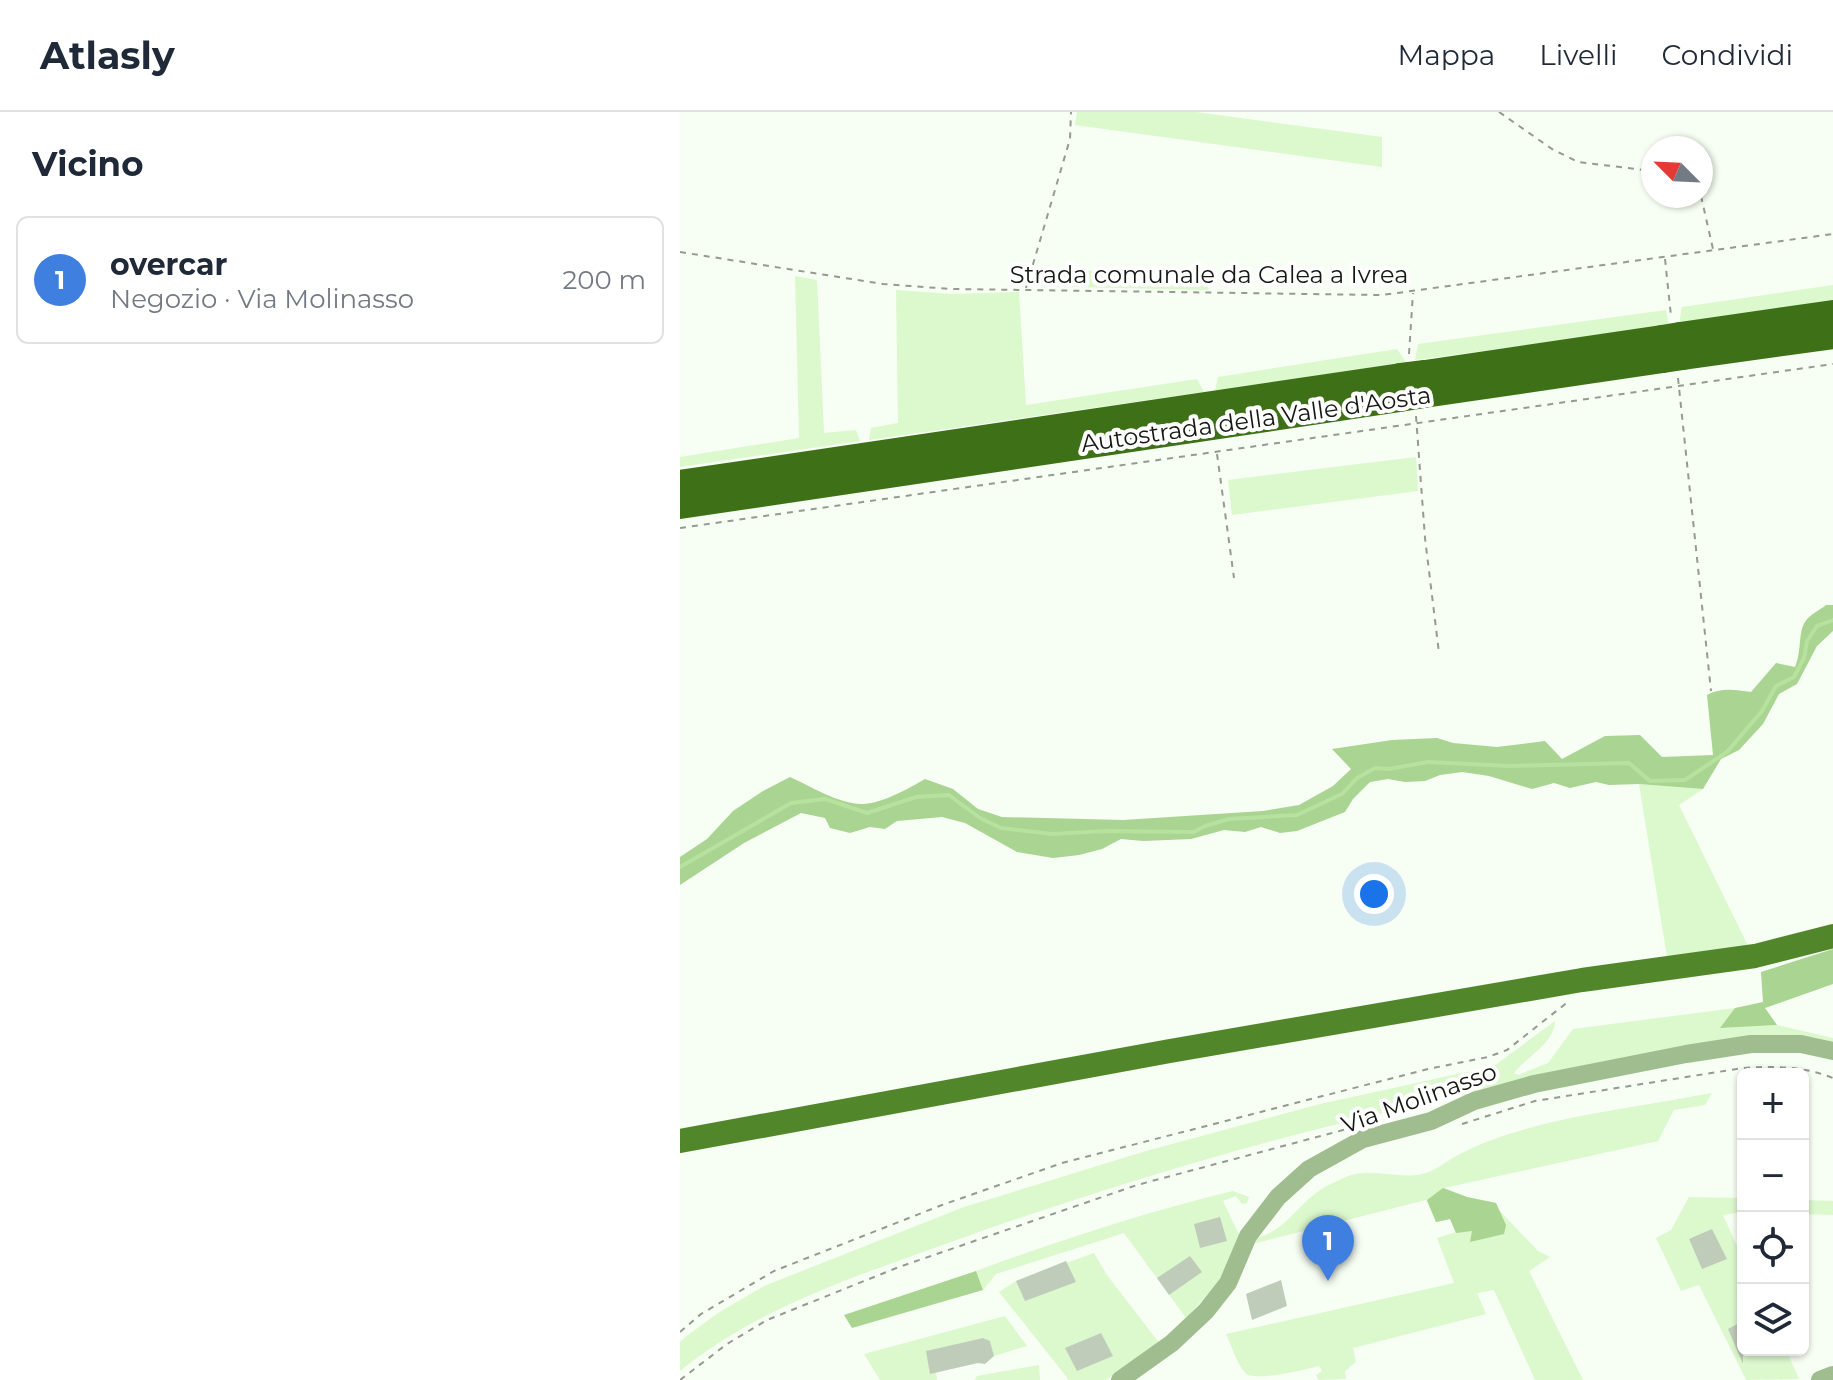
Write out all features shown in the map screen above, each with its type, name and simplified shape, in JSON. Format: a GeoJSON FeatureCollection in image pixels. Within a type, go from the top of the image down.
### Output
{"type":"FeatureCollection","features":[{"type":"Feature","properties":{"kind":"highway","name":"Autostrada della Valle d'Aosta"},"geometry":{"type":"LineString","coordinates":[[1672,348],[1833,314]]}},
{"type":"Feature","properties":{"kind":"highway","name":"Autostrada della Valle d'Aosta"},"geometry":{"type":"LineString","coordinates":[[680,505],[866,467],[1209,415],[1412,379],[1672,348],[1833,335]]}},
{"type":"Feature","properties":{"kind":"highway","name":"Autostrada della Valle d'Aosta"},"geometry":{"type":"LineString","coordinates":[[680,484],[866,467]]}},
{"type":"Feature","properties":{"kind":"main road"},"geometry":{"type":"LineString","coordinates":[[680,1141],[1170,1051],[1582,980],[1755,956],[1833,936]]}},
{"type":"Feature","properties":{"kind":"street","name":"Via Molinasso"},"geometry":{"type":"LineString","coordinates":[[1120,1380],[1172,1343],[1206,1311],[1228,1283],[1248,1236],[1278,1197],[1309,1169],[1363,1139],[1431,1121],[1474,1101],[1534,1084],[1686,1054],[1751,1044],[1801,1044],[1833,1051]]}},
{"type":"Feature","properties":{"kind":"street"},"geometry":{"type":"LineString","coordinates":[[1820,1380],[1833,1375]]}},
{"type":"Feature","properties":{"kind":"path"},"geometry":{"type":"LineString","coordinates":[[1026,289],[1070,139],[1071,112]]}},
{"type":"Feature","properties":{"kind":"path"},"geometry":{"type":"LineString","coordinates":[[1499,112],[1552,149],[1578,162],[1641,170]]}},
{"type":"Feature","properties":{"kind":"path"},"geometry":{"type":"LineString","coordinates":[[1704,208],[1714,250]]}},
{"type":"Feature","properties":{"kind":"path","name":"Strada comunale da Calea a Ivrea"},"geometry":{"type":"LineString","coordinates":[[680,252],[883,284],[951,289],[1311,296],[1413,293],[1833,234]]}},
{"type":"Feature","properties":{"kind":"path"},"geometry":{"type":"LineString","coordinates":[[1412,379],[1413,293]]}},
{"type":"Feature","properties":{"kind":"path"},"geometry":{"type":"LineString","coordinates":[[680,528],[1833,364]]}},
{"type":"Feature","properties":{"kind":"path"},"geometry":{"type":"LineString","coordinates":[[1679,386],[1711,691]]}},
{"type":"Feature","properties":{"kind":"path"},"geometry":{"type":"LineString","coordinates":[[1417,423],[1425,538],[1439,653]]}},
{"type":"Feature","properties":{"kind":"path"},"geometry":{"type":"LineString","coordinates":[[1217,453],[1234,578]]}},
{"type":"Feature","properties":{"kind":"path"},"geometry":{"type":"LineString","coordinates":[[680,1332],[701,1314],[774,1271],[942,1205],[1062,1163],[1507,1050],[1582,992],[1582,980]]}},
{"type":"Feature","properties":{"kind":"path"},"geometry":{"type":"LineString","coordinates":[[1431,1121],[1459,1125],[1535,1101],[1743,1068],[1777,1066],[1810,1069],[1833,1078]]}},
{"type":"Feature","properties":{"kind":"path"},"geometry":{"type":"LineString","coordinates":[[680,1380],[727,1344],[767,1320],[899,1267],[1137,1185],[1346,1129]]}},
{"type":"Feature","properties":{"kind":"green space"},"geometry":{"type":"Polygon","coordinates":[[[1077,112],[1196,112],[1382,137],[1382,167],[1075,125],[1077,112]]]}},
{"type":"Feature","properties":{"kind":"green space"},"geometry":{"type":"Polygon","coordinates":[[[1035,270],[1209,273],[1208,290],[1030,286],[1035,270]]]}},
{"type":"Feature","properties":{"kind":"green space"},"geometry":{"type":"Polygon","coordinates":[[[795,276],[817,280],[824,433],[856,430],[860,441],[680,467],[680,457],[799,438],[795,276]]]}},
{"type":"Feature","properties":{"kind":"green space"},"geometry":{"type":"Polygon","coordinates":[[[1833,285],[1833,301],[1679,324],[1682,307],[1833,285]]]}},
{"type":"Feature","properties":{"kind":"green space"},"geometry":{"type":"Polygon","coordinates":[[[896,290],[953,294],[1019,292],[1026,405],[1197,379],[1204,392],[869,440],[871,428],[898,423],[896,290]]]}},
{"type":"Feature","properties":{"kind":"green space"},"geometry":{"type":"Polygon","coordinates":[[[1666,310],[1669,326],[1415,360],[1418,344],[1666,310]]]}},
{"type":"Feature","properties":{"kind":"green space"},"geometry":{"type":"Polygon","coordinates":[[[1397,349],[1406,362],[1215,391],[1218,377],[1397,349]]]}},
{"type":"Feature","properties":{"kind":"green space"},"geometry":{"type":"Polygon","coordinates":[[[1416,457],[1418,491],[1232,515],[1228,480],[1416,457]]]}},
{"type":"Feature","properties":{"kind":"green space"},"geometry":{"type":"Polygon","coordinates":[[[1826,605],[1833,605],[1833,631],[1817,646],[1797,684],[1779,694],[1763,724],[1739,750],[1721,759],[1703,789],[1596,782],[1570,788],[1554,783],[1532,789],[1489,776],[1462,772],[1425,781],[1388,779],[1370,782],[1345,812],[1297,831],[1280,833],[1261,827],[1245,832],[1224,830],[1191,839],[1121,839],[1102,849],[1053,858],[1017,852],[965,823],[942,817],[897,821],[885,829],[870,827],[850,833],[830,828],[825,818],[801,813],[744,843],[680,885],[680,857],[707,839],[733,811],[790,777],[852,803],[876,802],[925,779],[953,789],[978,809],[1002,817],[1123,820],[1263,811],[1299,805],[1333,786],[1351,769],[1332,749],[1392,740],[1437,738],[1453,743],[1497,747],[1545,741],[1562,759],[1605,736],[1640,735],[1662,757],[1713,755],[1707,695],[1723,690],[1751,692],[1776,663],[1795,667],[1803,626],[1809,617],[1826,605]]]}},
{"type":"Feature","properties":{"kind":"green space"},"geometry":{"type":"Polygon","coordinates":[[[1639,784],[1703,789],[1679,805],[1750,950],[1668,963],[1639,784]]]}},
{"type":"Feature","properties":{"kind":"green space"},"geometry":{"type":"Polygon","coordinates":[[[1833,949],[1833,984],[1765,1008],[1777,1025],[1720,1028],[1735,1008],[1763,1002],[1761,972],[1833,949]]]}},
{"type":"Feature","properties":{"kind":"green space"},"geometry":{"type":"Polygon","coordinates":[[[1735,1008],[1721,1028],[1777,1025],[1833,1038],[1833,1042],[1812,1037],[1490,1090],[1224,1154],[1066,1202],[851,1278],[745,1327],[680,1371],[680,1342],[718,1313],[764,1286],[964,1207],[1146,1151],[1320,1104],[1494,1066],[1555,1021],[1550,1037],[1514,1073],[1518,1075],[1548,1063],[1573,1029],[1735,1008]]]}},
{"type":"Feature","properties":{"kind":"green space"},"geometry":{"type":"Polygon","coordinates":[[[1712,1093],[1705,1105],[1674,1110],[1658,1141],[1444,1188],[1496,1203],[1498,1209],[1538,1251],[1550,1257],[1529,1271],[1583,1380],[1535,1380],[1494,1290],[1477,1293],[1486,1314],[1353,1348],[1356,1362],[1345,1371],[1346,1379],[1319,1380],[1316,1375],[1322,1371],[1319,1366],[1263,1376],[1248,1375],[1241,1367],[1226,1334],[1454,1283],[1437,1238],[1456,1232],[1450,1219],[1436,1222],[1426,1200],[1252,1244],[1252,1238],[1279,1227],[1323,1188],[1358,1174],[1406,1176],[1426,1173],[1480,1144],[1534,1127],[1712,1093]]]}},
{"type":"Feature","properties":{"kind":"green space"},"geometry":{"type":"Polygon","coordinates":[[[1443,1188],[1496,1203],[1506,1225],[1504,1234],[1470,1242],[1472,1231],[1456,1233],[1450,1219],[1436,1222],[1427,1200],[1443,1188]]]}},
{"type":"Feature","properties":{"kind":"green space"},"geometry":{"type":"Polygon","coordinates":[[[1233,1191],[1249,1197],[1247,1203],[1242,1204],[1236,1196],[1223,1201],[1242,1241],[1217,1284],[1186,1318],[1124,1233],[996,1274],[983,1290],[976,1271],[1103,1227],[1233,1191]]]}},
{"type":"Feature","properties":{"kind":"green space"},"geometry":{"type":"Polygon","coordinates":[[[1689,1197],[1737,1198],[1737,1213],[1723,1215],[1737,1246],[1737,1356],[1789,1356],[1799,1379],[1746,1380],[1699,1285],[1681,1291],[1656,1238],[1671,1230],[1689,1197]]]}},
{"type":"Feature","properties":{"kind":"green space"},"geometry":{"type":"Polygon","coordinates":[[[1809,1200],[1833,1201],[1833,1215],[1809,1214],[1809,1200]]]}},
{"type":"Feature","properties":{"kind":"green space"},"geometry":{"type":"Polygon","coordinates":[[[1094,1253],[1160,1344],[1106,1380],[1069,1380],[999,1292],[1016,1281],[1094,1253]]]}},
{"type":"Feature","properties":{"kind":"green space"},"geometry":{"type":"Polygon","coordinates":[[[976,1271],[983,1290],[852,1328],[844,1315],[976,1271]]]}},
{"type":"Feature","properties":{"kind":"green space"},"geometry":{"type":"Polygon","coordinates":[[[1005,1316],[1027,1346],[994,1356],[990,1341],[983,1338],[927,1351],[930,1373],[936,1372],[937,1380],[880,1380],[864,1354],[1005,1316]]]}},
{"type":"Feature","properties":{"kind":"green space"},"geometry":{"type":"Polygon","coordinates":[[[1039,1365],[1040,1380],[975,1380],[977,1376],[1039,1365]]]}},
{"type":"Feature","properties":{"kind":"building"},"geometry":{"type":"Polygon","coordinates":[[[1220,1217],[1227,1241],[1200,1248],[1194,1224],[1220,1217]]]}},
{"type":"Feature","properties":{"kind":"building"},"geometry":{"type":"Polygon","coordinates":[[[1712,1229],[1727,1259],[1702,1269],[1689,1239],[1712,1229]]]}},
{"type":"Feature","properties":{"kind":"building"},"geometry":{"type":"Polygon","coordinates":[[[1190,1256],[1202,1272],[1169,1295],[1157,1278],[1190,1256]]]}},
{"type":"Feature","properties":{"kind":"building"},"geometry":{"type":"Polygon","coordinates":[[[1066,1261],[1076,1282],[1025,1301],[1016,1281],[1066,1261]]]}},
{"type":"Feature","properties":{"kind":"building"},"geometry":{"type":"Polygon","coordinates":[[[1281,1280],[1287,1306],[1252,1320],[1246,1294],[1281,1280]]]}},
{"type":"Feature","properties":{"kind":"building"},"geometry":{"type":"Polygon","coordinates":[[[1737,1324],[1737,1350],[1728,1329],[1737,1324]]]}},
{"type":"Feature","properties":{"kind":"building"},"geometry":{"type":"Polygon","coordinates":[[[1101,1333],[1113,1356],[1077,1371],[1065,1348],[1101,1333]]]}},
{"type":"Feature","properties":{"kind":"building"},"geometry":{"type":"Polygon","coordinates":[[[983,1338],[990,1341],[994,1356],[985,1364],[930,1374],[926,1351],[983,1338]]]}},
{"type":"Feature","properties":{"kind":"waterway"},"geometry":{"type":"LineString","coordinates":[[680,867],[791,803],[825,799],[867,813],[916,797],[949,795],[980,818],[1001,828],[1052,834],[1194,832],[1229,819],[1297,815],[1342,794],[1357,778],[1375,768],[1389,769],[1428,762],[1509,766],[1629,763],[1650,781],[1685,780],[1727,752],[1762,711],[1776,686],[1794,677],[1804,658],[1807,641],[1817,626],[1833,620]]}},
{"type":"Feature","properties":{"kind":"place","name":"overcar"},"geometry":{"type":"Point","coordinates":[1328,1281]}}]}
